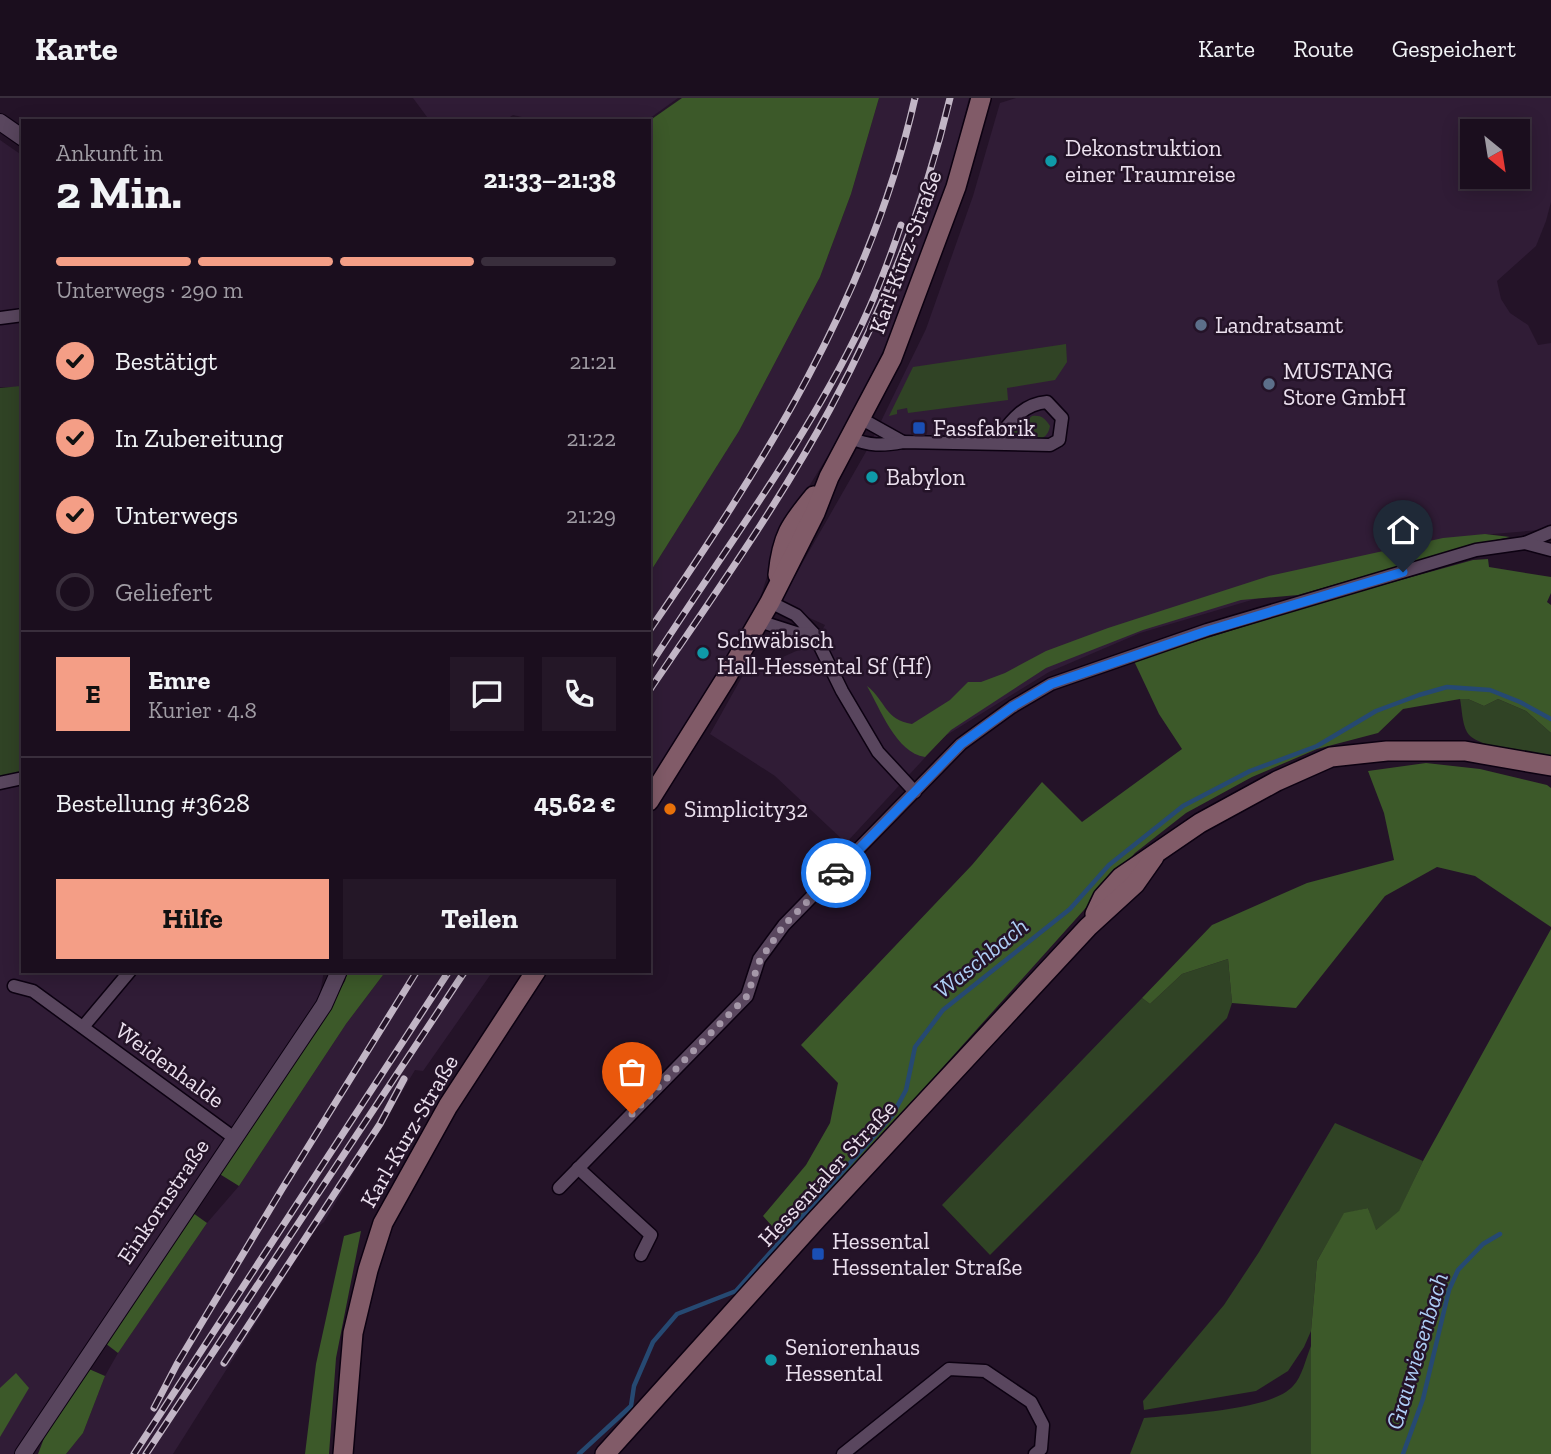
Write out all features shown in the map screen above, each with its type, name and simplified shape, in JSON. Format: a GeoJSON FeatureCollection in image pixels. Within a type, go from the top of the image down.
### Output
{"type":"FeatureCollection","features":[{"type":"Feature","properties":{"kind":"main road","name":"Karl-Kurz-Straße"},"geometry":{"type":"LineString","coordinates":[[651,799],[699,724],[774,594],[829,477],[892,358],[956,187],[981,98]]}},
{"type":"Feature","properties":{"kind":"main road","name":"Hessentaler Straße"},"geometry":{"type":"LineString","coordinates":[[605,1454],[826,1209],[1088,927],[1135,884],[1154,857],[1200,823],[1277,781],[1331,757],[1387,751],[1465,751],[1551,766]]}},
{"type":"Feature","properties":{"kind":"main road","name":"Karl-Kurz-Straße"},"geometry":{"type":"LineString","coordinates":[[344,1454],[354,1333],[368,1270],[383,1223],[448,1106],[535,973]]}},
{"type":"Feature","properties":{"kind":"street"},"geometry":{"type":"LineString","coordinates":[[0,122],[21,137]]}},
{"type":"Feature","properties":{"kind":"street"},"geometry":{"type":"LineString","coordinates":[[0,318],[21,315]]}},
{"type":"Feature","properties":{"kind":"street"},"geometry":{"type":"LineString","coordinates":[[850,438],[870,446],[902,442],[1050,445],[1059,440],[1062,418],[1047,402],[1033,403],[1018,413],[994,443]]}},
{"type":"Feature","properties":{"kind":"street"},"geometry":{"type":"LineString","coordinates":[[860,418],[902,442]]}},
{"type":"Feature","properties":{"kind":"street"},"geometry":{"type":"LineString","coordinates":[[559,1188],[747,996],[760,960],[784,925],[961,744],[1012,707],[1051,684],[1207,631],[1476,550],[1525,543],[1551,533]]}},
{"type":"Feature","properties":{"kind":"street"},"geometry":{"type":"LineString","coordinates":[[1525,543],[1551,550]]}},
{"type":"Feature","properties":{"kind":"street"},"geometry":{"type":"LineString","coordinates":[[774,594],[814,634],[842,691],[878,752],[915,792]]}},
{"type":"Feature","properties":{"kind":"street"},"geometry":{"type":"LineString","coordinates":[[759,621],[796,633],[814,634]]}},
{"type":"Feature","properties":{"kind":"street"},"geometry":{"type":"LineString","coordinates":[[0,783],[21,778]]}},
{"type":"Feature","properties":{"kind":"street","name":"Weidenhalde"},"geometry":{"type":"LineString","coordinates":[[83,1027],[128,973]]}},
{"type":"Feature","properties":{"kind":"street","name":"Einkornstraße"},"geometry":{"type":"LineString","coordinates":[[23,1454],[324,1005],[338,973]]}},
{"type":"Feature","properties":{"kind":"street","name":"Weidenhalde"},"geometry":{"type":"LineString","coordinates":[[14,986],[33,991],[233,1137]]}},
{"type":"Feature","properties":{"kind":"street"},"geometry":{"type":"LineString","coordinates":[[578,1168],[651,1235],[641,1255]]}},
{"type":"Feature","properties":{"kind":"street"},"geometry":{"type":"LineString","coordinates":[[843,1454],[949,1369],[985,1371],[1031,1402],[1043,1425],[1041,1449],[1035,1454]]}},
{"type":"Feature","properties":{"kind":"shaded area"},"geometry":{"type":"Polygon","coordinates":[[[413,98],[678,98],[649,119],[530,119],[513,115],[507,119],[429,119],[413,98]]]}},
{"type":"Feature","properties":{"kind":"shaded area"},"geometry":{"type":"Polygon","coordinates":[[[879,98],[969,98],[952,166],[900,317],[842,433],[795,509],[777,545],[759,602],[692,726],[651,788],[651,571],[739,431],[820,277],[851,194],[879,98]]]}},
{"type":"Feature","properties":{"kind":"shaded area"},"geometry":{"type":"Polygon","coordinates":[[[1016,98],[1551,98],[1551,202],[1546,221],[1536,246],[1497,281],[1501,299],[1510,313],[1528,325],[1538,345],[1551,343],[1551,524],[1540,530],[1469,536],[1140,633],[1049,672],[945,736],[846,843],[775,776],[710,734],[743,675],[816,642],[825,625],[779,604],[867,450],[926,329],[973,196],[1000,103],[1016,98]]]}},
{"type":"Feature","properties":{"kind":"shaded area"},"geometry":{"type":"Polygon","coordinates":[[[0,140],[21,155],[21,387],[0,387],[0,140]]]}},
{"type":"Feature","properties":{"kind":"shaded area"},"geometry":{"type":"Polygon","coordinates":[[[21,783],[21,973],[324,973],[316,1016],[27,1454],[0,1454],[0,786],[21,783]]]}},
{"type":"Feature","properties":{"kind":"shaded area"},"geometry":{"type":"Polygon","coordinates":[[[384,973],[492,973],[423,1071],[415,1070],[324,1222],[316,1228],[173,1454],[66,1454],[83,1433],[105,1376],[118,1353],[207,1223],[239,1186],[346,1024],[384,973]]]}},
{"type":"Feature","properties":{"kind":"green space"},"geometry":{"type":"Polygon","coordinates":[[[682,98],[879,98],[851,194],[820,277],[739,431],[651,571],[651,120],[682,98]]]}},
{"type":"Feature","properties":{"kind":"green space"},"geometry":{"type":"Polygon","coordinates":[[[1066,344],[1067,362],[1055,380],[1007,388],[1008,400],[908,413],[907,408],[897,410],[897,414],[889,416],[913,367],[1066,344]]]}},
{"type":"Feature","properties":{"kind":"green space"},"geometry":{"type":"Polygon","coordinates":[[[21,386],[21,772],[0,777],[0,388],[21,386]]]}},
{"type":"Feature","properties":{"kind":"green space"},"geometry":{"type":"Polygon","coordinates":[[[1032,416],[1046,421],[1050,426],[1048,432],[1037,440],[1015,439],[1013,432],[1032,416]]]}},
{"type":"Feature","properties":{"kind":"green space"},"geometry":{"type":"Polygon","coordinates":[[[1485,534],[1510,537],[1472,545],[1298,595],[1241,600],[1143,630],[1046,668],[951,730],[925,757],[915,754],[897,739],[867,686],[891,714],[912,724],[950,700],[968,682],[981,682],[1005,673],[1046,651],[1108,628],[1269,576],[1443,538],[1485,534]]]}},
{"type":"Feature","properties":{"kind":"green space"},"geometry":{"type":"Polygon","coordinates":[[[1488,559],[1489,567],[1551,577],[1551,593],[1547,602],[1551,605],[1551,733],[1526,711],[1498,699],[1484,706],[1468,699],[1460,699],[1403,709],[1378,733],[1317,749],[1252,777],[1186,813],[1135,853],[786,1242],[763,1216],[806,1165],[830,1123],[838,1083],[801,1045],[972,865],[1042,782],[1082,822],[1182,749],[1159,714],[1134,661],[1325,601],[1473,560],[1488,559]]]}},
{"type":"Feature","properties":{"kind":"green space"},"geometry":{"type":"Polygon","coordinates":[[[1460,699],[1468,699],[1484,706],[1498,699],[1526,711],[1551,733],[1551,761],[1472,738],[1464,724],[1460,699]]]}},
{"type":"Feature","properties":{"kind":"green space"},"geometry":{"type":"Polygon","coordinates":[[[1426,763],[1480,769],[1551,788],[1551,927],[1475,876],[1437,867],[1385,896],[1296,1008],[1232,1003],[1228,959],[1182,974],[1150,1004],[1142,998],[1212,925],[1307,883],[1394,860],[1384,813],[1368,771],[1426,763]]]}},
{"type":"Feature","properties":{"kind":"green space"},"geometry":{"type":"Polygon","coordinates":[[[1551,929],[1551,1454],[1311,1454],[1311,1331],[1317,1261],[1344,1213],[1368,1208],[1376,1230],[1399,1211],[1423,1161],[1551,929]]]}},
{"type":"Feature","properties":{"kind":"green space"},"geometry":{"type":"Polygon","coordinates":[[[1228,959],[1232,1003],[1227,1018],[990,1255],[942,1205],[1142,998],[1150,1004],[1182,974],[1228,959]]]}},
{"type":"Feature","properties":{"kind":"green space"},"geometry":{"type":"Polygon","coordinates":[[[347,973],[384,973],[346,1024],[239,1186],[218,1173],[345,981],[347,973]]]}},
{"type":"Feature","properties":{"kind":"green space"},"geometry":{"type":"Polygon","coordinates":[[[1335,1123],[1423,1161],[1399,1212],[1375,1231],[1368,1208],[1344,1214],[1317,1261],[1311,1331],[1288,1371],[1256,1391],[1144,1410],[1143,1401],[1224,1305],[1259,1252],[1335,1123]]]}},
{"type":"Feature","properties":{"kind":"green space"},"geometry":{"type":"Polygon","coordinates":[[[193,1213],[207,1223],[118,1353],[105,1343],[193,1213]]]}},
{"type":"Feature","properties":{"kind":"green space"},"geometry":{"type":"Polygon","coordinates":[[[361,1231],[336,1358],[329,1454],[305,1454],[316,1364],[344,1236],[361,1231]]]}},
{"type":"Feature","properties":{"kind":"green space"},"geometry":{"type":"Polygon","coordinates":[[[1311,1346],[1311,1454],[1130,1454],[1144,1418],[1223,1410],[1265,1401],[1282,1394],[1296,1382],[1311,1346]]]}},
{"type":"Feature","properties":{"kind":"green space"},"geometry":{"type":"Polygon","coordinates":[[[89,1369],[105,1376],[83,1433],[66,1454],[38,1454],[46,1433],[89,1369]]]}},
{"type":"Feature","properties":{"kind":"green space"},"geometry":{"type":"Polygon","coordinates":[[[16,1373],[29,1388],[0,1437],[0,1388],[16,1373]]]}},
{"type":"Feature","properties":{"kind":"waterway","name":"Waschbach"},"geometry":{"type":"LineString","coordinates":[[579,1454],[631,1406],[634,1386],[653,1342],[677,1314],[736,1291],[892,1116],[906,1090],[915,1047],[943,1010],[1070,909],[1109,865],[1183,806],[1250,771],[1317,746],[1376,711],[1447,687],[1490,690],[1551,719]]}},
{"type":"Feature","properties":{"kind":"waterway","name":"Grauwiesenbach"},"geometry":{"type":"LineString","coordinates":[[1403,1454],[1423,1399],[1449,1290],[1458,1270],[1483,1244],[1500,1234]]}},
{"type":"Feature","properties":{"kind":"railway"},"geometry":{"type":"LineString","coordinates":[[651,628],[732,506],[808,377],[870,242],[895,171],[915,98]]}},
{"type":"Feature","properties":{"kind":"railway"},"geometry":{"type":"LineString","coordinates":[[651,688],[766,517],[810,445],[849,372],[884,296],[915,218],[950,98]]}},
{"type":"Feature","properties":{"kind":"railway"},"geometry":{"type":"LineString","coordinates":[[651,664],[814,413],[862,324],[901,225]]}},
{"type":"Feature","properties":{"kind":"railway"},"geometry":{"type":"LineString","coordinates":[[154,1408],[177,1364],[282,1189],[416,973]]}},
{"type":"Feature","properties":{"kind":"railway"},"geometry":{"type":"LineString","coordinates":[[134,1454],[448,973]]}},
{"type":"Feature","properties":{"kind":"railway"},"geometry":{"type":"LineString","coordinates":[[146,1454],[464,973]]}},
{"type":"Feature","properties":{"kind":"railway"},"geometry":{"type":"LineString","coordinates":[[224,1363],[380,1124],[404,1079]]}},
{"type":"Feature","properties":{"kind":"way so far"},"geometry":{"type":"LineString","coordinates":[[632,1114],[747,996],[760,960],[784,925],[836,873]]}},
{"type":"Feature","properties":{"kind":"place","name":"Dekonstruktion einer Traumreise"},"geometry":{"type":"Point","coordinates":[1051,161]}},
{"type":"Feature","properties":{"kind":"place","name":"Landratsamt"},"geometry":{"type":"Point","coordinates":[1201,325]}},
{"type":"Feature","properties":{"kind":"place","name":"MUSTANG Store GmbH"},"geometry":{"type":"Point","coordinates":[1269,384]}},
{"type":"Feature","properties":{"kind":"place","name":"Fassfabrik"},"geometry":{"type":"Point","coordinates":[919,428]}},
{"type":"Feature","properties":{"kind":"place","name":"Babylon"},"geometry":{"type":"Point","coordinates":[872,477]}},
{"type":"Feature","properties":{"kind":"place","name":"Schwäbisch Hall-Hessental Sf (Hf)"},"geometry":{"type":"Point","coordinates":[703,653]}},
{"type":"Feature","properties":{"kind":"place","name":"Simplicity32"},"geometry":{"type":"Point","coordinates":[670,809]}},
{"type":"Feature","properties":{"kind":"place","name":"Hessental Hessentaler Straße"},"geometry":{"type":"Point","coordinates":[818,1254]}},
{"type":"Feature","properties":{"kind":"place","name":"Seniorenhaus Hessental"},"geometry":{"type":"Point","coordinates":[771,1360]}},
{"type":"Feature","properties":{"kind":"route"},"geometry":{"type":"LineString","coordinates":[[836,873],[961,744],[1012,707],[1051,684],[1207,631],[1403,572]]}}]}
